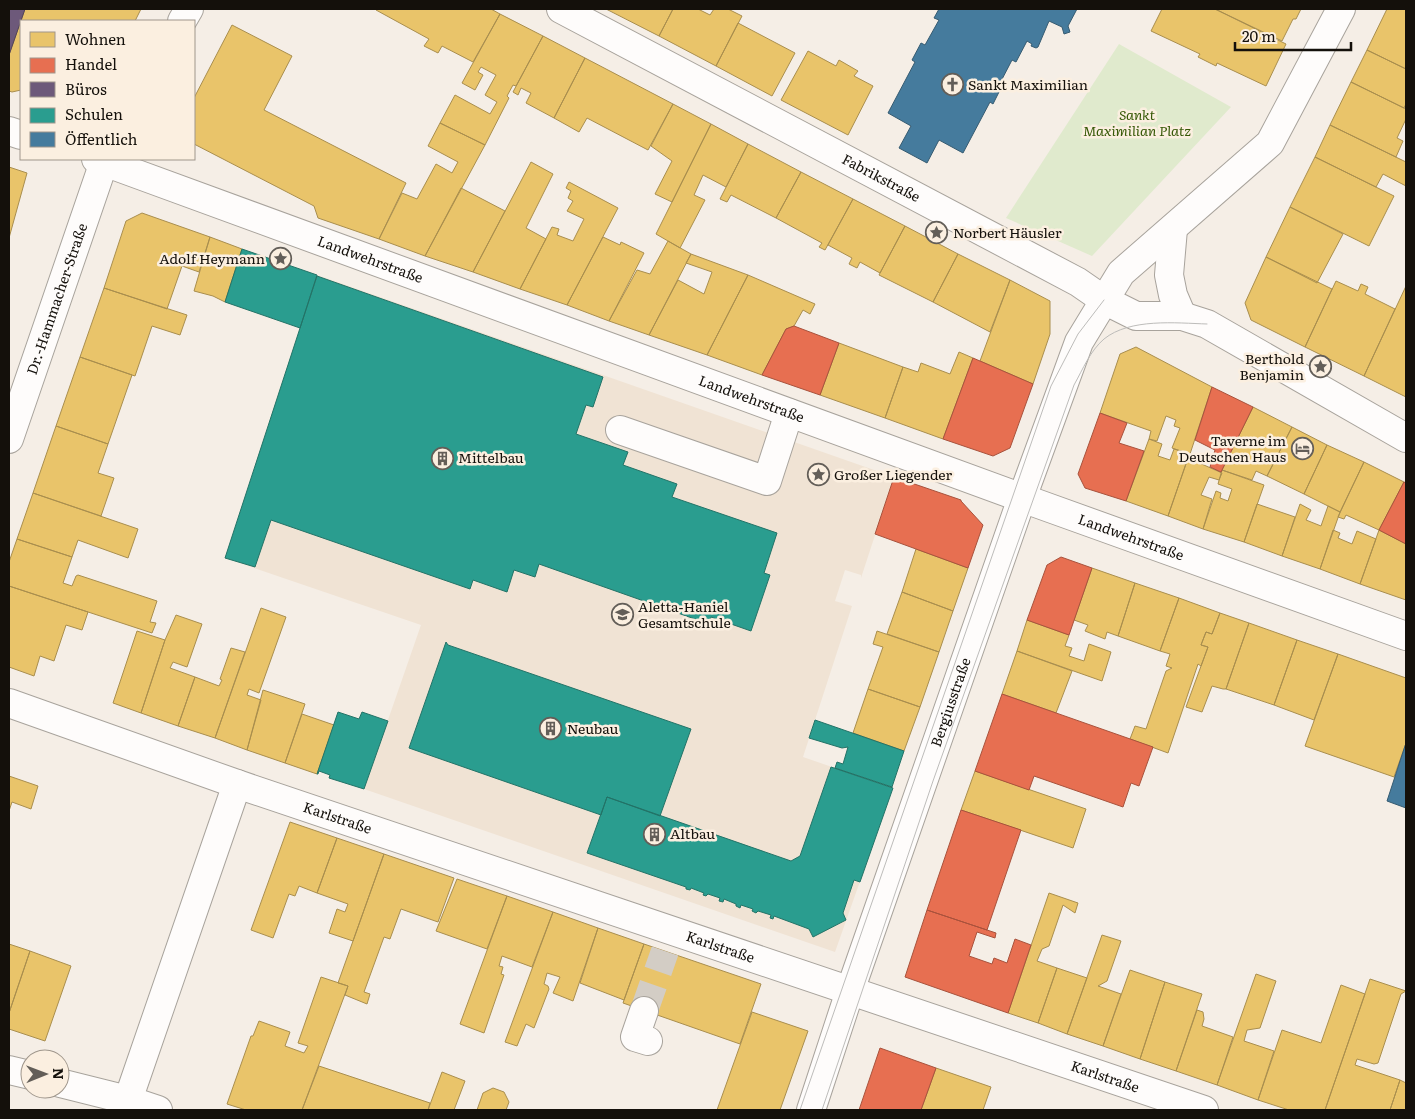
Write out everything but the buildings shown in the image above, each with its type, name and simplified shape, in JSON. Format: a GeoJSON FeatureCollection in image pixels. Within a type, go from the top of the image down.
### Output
{"type":"FeatureCollection","features":[{"type":"Feature","properties":{"kind":"street"},"geometry":{"type":"LineString","coordinates":[[183,20],[189,9]]}},
{"type":"Feature","properties":{"kind":"street","name":"Fabrikstraße"},"geometry":{"type":"LineString","coordinates":[[561,9],[1078,282],[1104,300],[1136,316],[1194,320]]}},
{"type":"Feature","properties":{"kind":"street","name":"Bergiusstraße"},"geometry":{"type":"LineString","coordinates":[[811,1110],[850,991],[1022,498],[1079,342],[1121,273],[1270,143],[1341,9]]}},
{"type":"Feature","properties":{"kind":"street","name":"Landwehrstraße"},"geometry":{"type":"LineString","coordinates":[[101,160],[1022,498],[1406,636]]}},
{"type":"Feature","properties":{"kind":"street","name":"Dr.-Hammacher-Straße"},"geometry":{"type":"LineString","coordinates":[[9,439],[101,160]]}},
{"type":"Feature","properties":{"kind":"street"},"geometry":{"type":"LineString","coordinates":[[1173,229],[1169,275],[1173,295],[1194,320],[1406,438]]}},
{"type":"Feature","properties":{"kind":"street"},"geometry":{"type":"LineString","coordinates":[[620,430],[767,481],[790,413]]}},
{"type":"Feature","properties":{"kind":"street","name":"Karlstraße"},"geometry":{"type":"LineString","coordinates":[[9,703],[669,941],[850,991],[1204,1110]]}},
{"type":"Feature","properties":{"kind":"street"},"geometry":{"type":"LineString","coordinates":[[128,1100],[237,784]]}},
{"type":"Feature","properties":{"kind":"street"},"geometry":{"type":"LineString","coordinates":[[644,1011],[635,1037],[648,1041]]}},
{"type":"Feature","properties":{"kind":"street"},"geometry":{"type":"LineString","coordinates":[[70,1086],[128,1100],[158,1110]]}},
{"type":"Feature","properties":{"kind":"shaded area","name":"Aletta-Haniel Gesamtschule"},"geometry":{"type":"Polygon","coordinates":[[[317,275],[894,477],[861,578],[861,575],[845,570],[835,601],[852,606],[803,757],[893,788],[835,952],[364,789],[421,625],[225,558],[317,275]]]}},
{"type":"Feature","properties":{"kind":"green space","name":"Sankt Maximilian Platz"},"geometry":{"type":"Polygon","coordinates":[[[1119,44],[1231,107],[1092,256],[1006,218],[1119,44]]]}},
{"type":"Feature","properties":{"kind":"tunnel"},"geometry":{"type":"LineString","coordinates":[[644,1011],[665,951]]}},
{"type":"Feature","properties":{"kind":"tram line"},"geometry":{"type":"LineString","coordinates":[[800,1110],[1051,386],[1078,334],[1104,300]]}},
{"type":"Feature","properties":{"kind":"tram line"},"geometry":{"type":"LineString","coordinates":[[822,1110],[933,781],[1074,385],[1095,349],[1104,339],[1115,332],[1154,323],[1207,324]]}},
{"type":"Feature","properties":{"kind":"place","name":"Sankt Maximilian"},"geometry":{"type":"Point","coordinates":[952,85]}},
{"type":"Feature","properties":{"kind":"place","name":"Norbert Häusler"},"geometry":{"type":"Point","coordinates":[937,233]}},
{"type":"Feature","properties":{"kind":"place","name":"Adolf Heymann"},"geometry":{"type":"Point","coordinates":[281,259]}},
{"type":"Feature","properties":{"kind":"place","name":"Berthold Benjamin"},"geometry":{"type":"Point","coordinates":[1320,367]}},
{"type":"Feature","properties":{"kind":"place","name":"Taverne im Deutschen Haus"},"geometry":{"type":"Point","coordinates":[1302,449]}},
{"type":"Feature","properties":{"kind":"place","name":"Mittelbau"},"geometry":{"type":"Point","coordinates":[442,458]}},
{"type":"Feature","properties":{"kind":"place","name":"Großer Liegender"},"geometry":{"type":"Point","coordinates":[818,475]}},
{"type":"Feature","properties":{"kind":"place","name":"Aletta-Haniel Gesamtschule"},"geometry":{"type":"Point","coordinates":[622,615]}},
{"type":"Feature","properties":{"kind":"place","name":"Neubau"},"geometry":{"type":"Point","coordinates":[551,729]}},
{"type":"Feature","properties":{"kind":"place","name":"Altbau"},"geometry":{"type":"Point","coordinates":[654,834]}}]}
